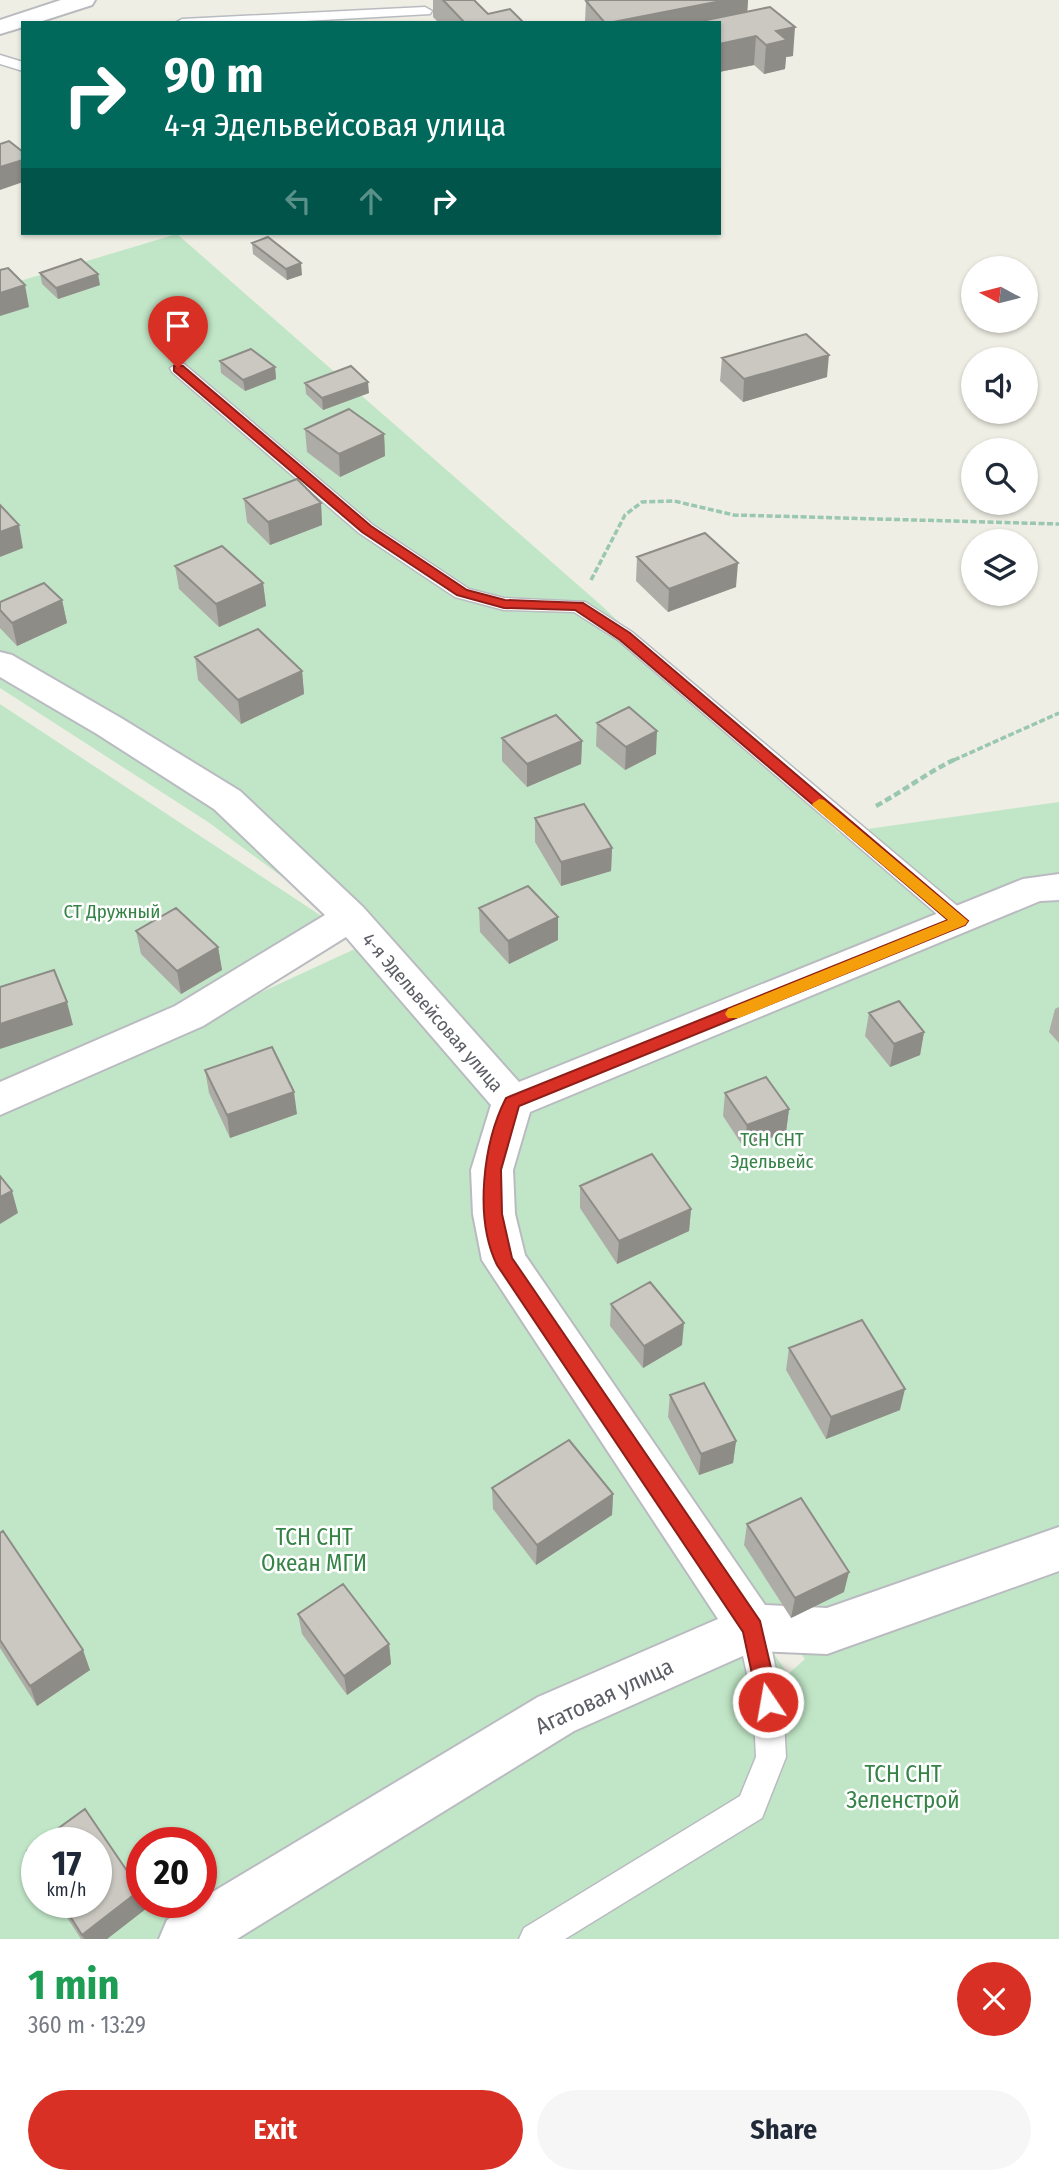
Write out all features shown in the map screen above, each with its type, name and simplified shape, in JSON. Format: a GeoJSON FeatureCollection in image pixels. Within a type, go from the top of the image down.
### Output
{"type":"FeatureCollection","features":[{"type":"Feature","properties":{"kind":"street"},"geometry":{"type":"LineString","coordinates":[[0,27],[84,0]]}},
{"type":"Feature","properties":{"kind":"street"},"geometry":{"type":"LineString","coordinates":[[0,35],[21,33]]}},
{"type":"Feature","properties":{"kind":"street","name":"4-я Эдельвейсовая улица"},"geometry":{"type":"LineString","coordinates":[[0,663],[109,726],[227,800],[350,917],[512,1102],[1036,888],[1059,887]]}},
{"type":"Feature","properties":{"kind":"street"},"geometry":{"type":"LineString","coordinates":[[0,1099],[189,1016],[350,917]]}},
{"type":"Feature","properties":{"kind":"street"},"geometry":{"type":"LineString","coordinates":[[512,1102],[492,1170],[494,1214],[504,1260],[752,1628]]}},
{"type":"Feature","properties":{"kind":"street","name":"Агатовая улица"},"geometry":{"type":"LineString","coordinates":[[186,1939],[556,1714],[752,1628],[827,1631],[1059,1549]]}},
{"type":"Feature","properties":{"kind":"lane"},"geometry":{"type":"LineString","coordinates":[[222,21],[425,11]]}},
{"type":"Feature","properties":{"kind":"lane"},"geometry":{"type":"LineString","coordinates":[[0,59],[21,65]]}},
{"type":"Feature","properties":{"kind":"lane"},"geometry":{"type":"LineString","coordinates":[[178,368],[366,529],[462,593],[504,604],[578,606],[625,636],[960,921]]}},
{"type":"Feature","properties":{"kind":"lane"},"geometry":{"type":"LineString","coordinates":[[536,1939],[631,1878],[751,1807],[771,1756],[768,1702],[752,1628]]}},
{"type":"Feature","properties":{"kind":"path"},"geometry":{"type":"LineString","coordinates":[[578,606],[625,515],[642,502],[674,501],[734,515],[1059,524]]}},
{"type":"Feature","properties":{"kind":"path"},"geometry":{"type":"LineString","coordinates":[[843,824],[916,784],[936,768],[1059,713]]}},
{"type":"Feature","properties":{"kind":"green space"},"geometry":{"type":"Polygon","coordinates":[[[174,235],[178,235],[602,606],[839,833],[1059,802],[1059,1939],[0,1939],[0,1113],[370,942],[208,822],[0,688],[0,287],[174,235]],[[489,1255],[786,1671],[787,1675],[805,1659],[489,1255]]]}},
{"type":"Feature","properties":{"kind":"green space","name":"СТ Дружный"},"geometry":{"type":"Polygon","coordinates":[[[0,704],[326,919],[167,1010],[0,1088],[0,704]]]}},
{"type":"Feature","properties":{"kind":"building"},"geometry":{"type":"Polygon","coordinates":[[[443,0],[474,0],[488,14],[510,9],[522,21],[463,21],[443,0]]]}},
{"type":"Feature","properties":{"kind":"building"},"geometry":{"type":"Polygon","coordinates":[[[726,0],[618,21],[603,21],[586,1],[726,0]]]}},
{"type":"Feature","properties":{"kind":"building"},"geometry":{"type":"Polygon","coordinates":[[[770,7],[795,27],[776,31],[787,40],[766,45],[756,36],[721,44],[721,21],[702,21],[770,7]]]}},
{"type":"Feature","properties":{"kind":"building"},"geometry":{"type":"Polygon","coordinates":[[[9,141],[21,150],[21,161],[0,167],[0,144],[9,141]]]}},
{"type":"Feature","properties":{"kind":"building"},"geometry":{"type":"Polygon","coordinates":[[[268,237],[301,263],[286,269],[252,243],[268,237]]]}},
{"type":"Feature","properties":{"kind":"building"},"geometry":{"type":"Polygon","coordinates":[[[81,259],[98,274],[56,288],[40,273],[81,259]]]}},
{"type":"Feature","properties":{"kind":"building"},"geometry":{"type":"Polygon","coordinates":[[[8,268],[25,285],[0,293],[0,270],[8,268]]]}},
{"type":"Feature","properties":{"kind":"building"},"geometry":{"type":"Polygon","coordinates":[[[806,334],[829,355],[744,379],[722,358],[806,334]]]}},
{"type":"Feature","properties":{"kind":"building"},"geometry":{"type":"Polygon","coordinates":[[[251,349],[275,367],[243,380],[220,361],[251,349]]]}},
{"type":"Feature","properties":{"kind":"building"},"geometry":{"type":"Polygon","coordinates":[[[351,366],[368,382],[322,398],[305,383],[351,366]]]}},
{"type":"Feature","properties":{"kind":"building"},"geometry":{"type":"Polygon","coordinates":[[[349,409],[384,434],[339,454],[305,429],[349,409]]]}},
{"type":"Feature","properties":{"kind":"building"},"geometry":{"type":"Polygon","coordinates":[[[297,479],[321,503],[268,522],[244,499],[297,479]]]}},
{"type":"Feature","properties":{"kind":"building"},"geometry":{"type":"Polygon","coordinates":[[[0,505],[19,525],[0,532],[0,505]]]}},
{"type":"Feature","properties":{"kind":"building"},"geometry":{"type":"Polygon","coordinates":[[[705,533],[738,563],[669,589],[637,557],[705,533]]]}},
{"type":"Feature","properties":{"kind":"building"},"geometry":{"type":"Polygon","coordinates":[[[222,546],[263,583],[216,604],[175,566],[222,546]]]}},
{"type":"Feature","properties":{"kind":"building"},"geometry":{"type":"Polygon","coordinates":[[[44,583],[62,600],[12,623],[0,610],[0,602],[44,583]]]}},
{"type":"Feature","properties":{"kind":"building"},"geometry":{"type":"Polygon","coordinates":[[[258,629],[302,671],[238,700],[195,657],[258,629]]]}},
{"type":"Feature","properties":{"kind":"building"},"geometry":{"type":"Polygon","coordinates":[[[629,707],[657,731],[626,747],[597,723],[629,707]]]}},
{"type":"Feature","properties":{"kind":"building"},"geometry":{"type":"Polygon","coordinates":[[[556,715],[582,741],[527,764],[502,738],[556,715]]]}},
{"type":"Feature","properties":{"kind":"building"},"geometry":{"type":"Polygon","coordinates":[[[584,804],[612,848],[561,862],[535,818],[584,804]]]}},
{"type":"Feature","properties":{"kind":"building"},"geometry":{"type":"Polygon","coordinates":[[[528,886],[558,917],[508,941],[479,908],[528,886]]]}},
{"type":"Feature","properties":{"kind":"building"},"geometry":{"type":"Polygon","coordinates":[[[176,908],[218,947],[177,971],[136,931],[176,908]]]}},
{"type":"Feature","properties":{"kind":"building"},"geometry":{"type":"Polygon","coordinates":[[[54,970],[67,1002],[0,1024],[0,987],[54,970]]]}},
{"type":"Feature","properties":{"kind":"building"},"geometry":{"type":"Polygon","coordinates":[[[899,1001],[924,1032],[894,1044],[869,1013],[899,1001]]]}},
{"type":"Feature","properties":{"kind":"building"},"geometry":{"type":"Polygon","coordinates":[[[272,1047],[294,1092],[227,1115],[205,1070],[272,1047]]]}},
{"type":"Feature","properties":{"kind":"building"},"geometry":{"type":"Polygon","coordinates":[[[766,1077],[789,1109],[747,1125],[725,1093],[766,1077]]]}},
{"type":"Feature","properties":{"kind":"building"},"geometry":{"type":"Polygon","coordinates":[[[652,1154],[691,1209],[619,1241],[580,1186],[652,1154]]]}},
{"type":"Feature","properties":{"kind":"building"},"geometry":{"type":"Polygon","coordinates":[[[0,1176],[12,1191],[0,1197],[0,1176]]]}},
{"type":"Feature","properties":{"kind":"building"},"geometry":{"type":"Polygon","coordinates":[[[650,1282],[684,1323],[644,1346],[611,1304],[650,1282]]]}},
{"type":"Feature","properties":{"kind":"building"},"geometry":{"type":"Polygon","coordinates":[[[862,1320],[905,1389],[831,1417],[789,1348],[862,1320]]]}},
{"type":"Feature","properties":{"kind":"building"},"geometry":{"type":"Polygon","coordinates":[[[704,1383],[736,1441],[701,1454],[670,1395],[704,1383]]]}},
{"type":"Feature","properties":{"kind":"building"},"geometry":{"type":"Polygon","coordinates":[[[569,1440],[613,1494],[537,1545],[492,1488],[569,1440]]]}},
{"type":"Feature","properties":{"kind":"building"},"geometry":{"type":"Polygon","coordinates":[[[801,1498],[849,1572],[795,1598],[747,1524],[801,1498]]]}},
{"type":"Feature","properties":{"kind":"building"},"geometry":{"type":"Polygon","coordinates":[[[3,1531],[83,1650],[30,1686],[0,1640],[0,1533],[3,1531]]]}},
{"type":"Feature","properties":{"kind":"building"},"geometry":{"type":"Polygon","coordinates":[[[343,1584],[389,1644],[344,1676],[298,1614],[343,1584]]]}},
{"type":"Feature","properties":{"kind":"building"},"geometry":{"type":"Polygon","coordinates":[[[85,1809],[97,1827],[60,1827],[85,1809]]]}},
{"type":"Feature","properties":{"kind":"building"},"geometry":{"type":"Polygon","coordinates":[[[112,1849],[126,1869],[126,1901],[112,1912],[112,1849]]]}},
{"type":"Feature","properties":{"kind":"building"},"geometry":{"type":"Polygon","coordinates":[[[71,1918],[104,1918],[82,1935],[71,1918]]]}},
{"type":"Feature","properties":{"kind":"slow traffic"},"geometry":{"type":"LineString","coordinates":[[733,1014],[960,921],[819,804]]}},
{"type":"Feature","properties":{"kind":"route"},"geometry":{"type":"LineString","coordinates":[[178,368],[366,529],[462,593],[504,604],[578,606],[625,636],[960,921],[512,1102],[492,1170],[494,1214],[504,1260],[752,1628],[768,1702]]}},
{"type":"Feature","properties":{"kind":"park label","name":"ТСН СНТ Эдельвейс"},"geometry":{"type":"Point","coordinates":[772,1150]}},
{"type":"Feature","properties":{"kind":"park label","name":"ТСН СНТ Океан МГИ"},"geometry":{"type":"Point","coordinates":[314,1550]}},
{"type":"Feature","properties":{"kind":"park label","name":"ТСН СНТ Зеленстрой"},"geometry":{"type":"Point","coordinates":[903,1787]}}]}
